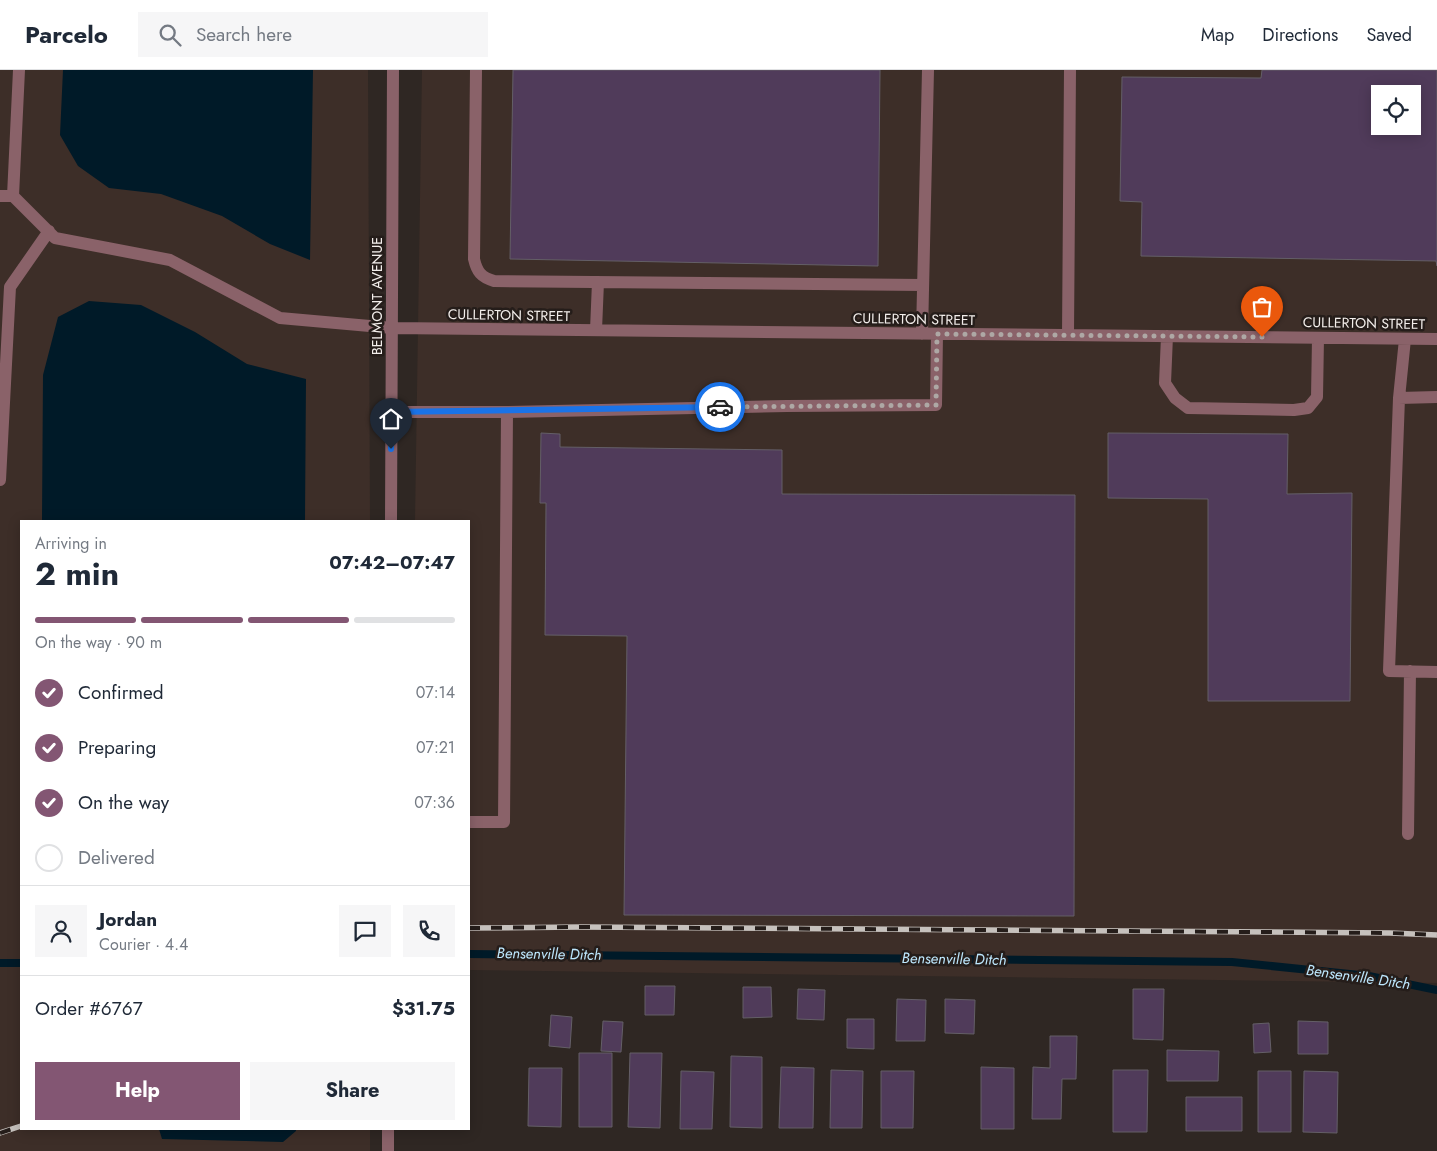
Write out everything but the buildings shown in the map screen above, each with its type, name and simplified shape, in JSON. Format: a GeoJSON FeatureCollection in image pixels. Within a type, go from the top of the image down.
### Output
{"type":"FeatureCollection","features":[{"type":"Feature","properties":{"kind":"street"},"geometry":{"type":"LineString","coordinates":[[0,196],[13,196],[19,70]]}},
{"type":"Feature","properties":{"kind":"street","name":"BELMONT AVENUE"},"geometry":{"type":"LineString","coordinates":[[391,520],[393,70]]}},
{"type":"Feature","properties":{"kind":"street"},"geometry":{"type":"LineString","coordinates":[[476,70],[474,259],[476,268],[482,277],[494,281],[924,285]]}},
{"type":"Feature","properties":{"kind":"street"},"geometry":{"type":"LineString","coordinates":[[922,334],[928,70]]}},
{"type":"Feature","properties":{"kind":"street"},"geometry":{"type":"LineString","coordinates":[[1068,335],[1070,70]]}},
{"type":"Feature","properties":{"kind":"street","name":"CULLERTON STREET"},"geometry":{"type":"LineString","coordinates":[[13,196],[55,238],[170,260],[280,318],[392,328],[1437,339]]}},
{"type":"Feature","properties":{"kind":"street"},"geometry":{"type":"LineString","coordinates":[[0,480],[5,286],[49,231]]}},
{"type":"Feature","properties":{"kind":"street"},"geometry":{"type":"LineString","coordinates":[[596,330],[598,282]]}},
{"type":"Feature","properties":{"kind":"street"},"geometry":{"type":"LineString","coordinates":[[391,412],[936,405],[937,334]]}},
{"type":"Feature","properties":{"kind":"street"},"geometry":{"type":"LineString","coordinates":[[1167,336],[1165,383],[1175,398],[1188,408],[1294,410],[1308,408],[1317,397],[1318,338]]}},
{"type":"Feature","properties":{"kind":"street"},"geometry":{"type":"LineString","coordinates":[[1405,338],[1398,398],[1390,671],[1437,672]]}},
{"type":"Feature","properties":{"kind":"street"},"geometry":{"type":"LineString","coordinates":[[1398,398],[1437,397]]}},
{"type":"Feature","properties":{"kind":"street"},"geometry":{"type":"LineString","coordinates":[[470,822],[504,822],[507,412]]}},
{"type":"Feature","properties":{"kind":"street"},"geometry":{"type":"LineString","coordinates":[[1408,834],[1410,671]]}},
{"type":"Feature","properties":{"kind":"street"},"geometry":{"type":"LineString","coordinates":[[388,1130],[388,1151]]}},
{"type":"Feature","properties":{"kind":"shaded area"},"geometry":{"type":"Polygon","coordinates":[[[0,70],[368,70],[370,520],[20,520],[20,1130],[370,1130],[370,1151],[0,1151],[0,70]]]}},
{"type":"Feature","properties":{"kind":"shaded area"},"geometry":{"type":"Polygon","coordinates":[[[422,70],[1437,70],[1437,983],[470,970],[470,520],[415,520],[422,70]]]}},
{"type":"Feature","properties":{"kind":"water"},"geometry":{"type":"Polygon","coordinates":[[[63,70],[313,70],[310,260],[270,244],[222,216],[161,194],[109,188],[78,166],[60,135],[63,70]]]}},
{"type":"Feature","properties":{"kind":"water"},"geometry":{"type":"Polygon","coordinates":[[[89,301],[141,305],[195,332],[247,364],[306,379],[305,520],[42,520],[43,375],[58,317],[89,301]]]}},
{"type":"Feature","properties":{"kind":"water"},"geometry":{"type":"Polygon","coordinates":[[[159,1130],[296,1130],[283,1142],[162,1139],[159,1130]]]}},
{"type":"Feature","properties":{"kind":"waterway","name":"Bensenville Ditch"},"geometry":{"type":"LineString","coordinates":[[470,954],[1232,962],[1369,976],[1437,990]]}},
{"type":"Feature","properties":{"kind":"waterway","name":"Bensenville Ditch"},"geometry":{"type":"LineString","coordinates":[[0,963],[20,963]]}},
{"type":"Feature","properties":{"kind":"railway"},"geometry":{"type":"LineString","coordinates":[[470,928],[581,927],[1390,933],[1437,935]]}},
{"type":"Feature","properties":{"kind":"railway"},"geometry":{"type":"LineString","coordinates":[[0,1133],[20,1126]]}},
{"type":"Feature","properties":{"kind":"way so far"},"geometry":{"type":"LineString","coordinates":[[720,407],[936,405],[937,334],[1262,337]]}},
{"type":"Feature","properties":{"kind":"route"},"geometry":{"type":"LineString","coordinates":[[391,449],[391,412],[507,412],[720,407]]}}]}
